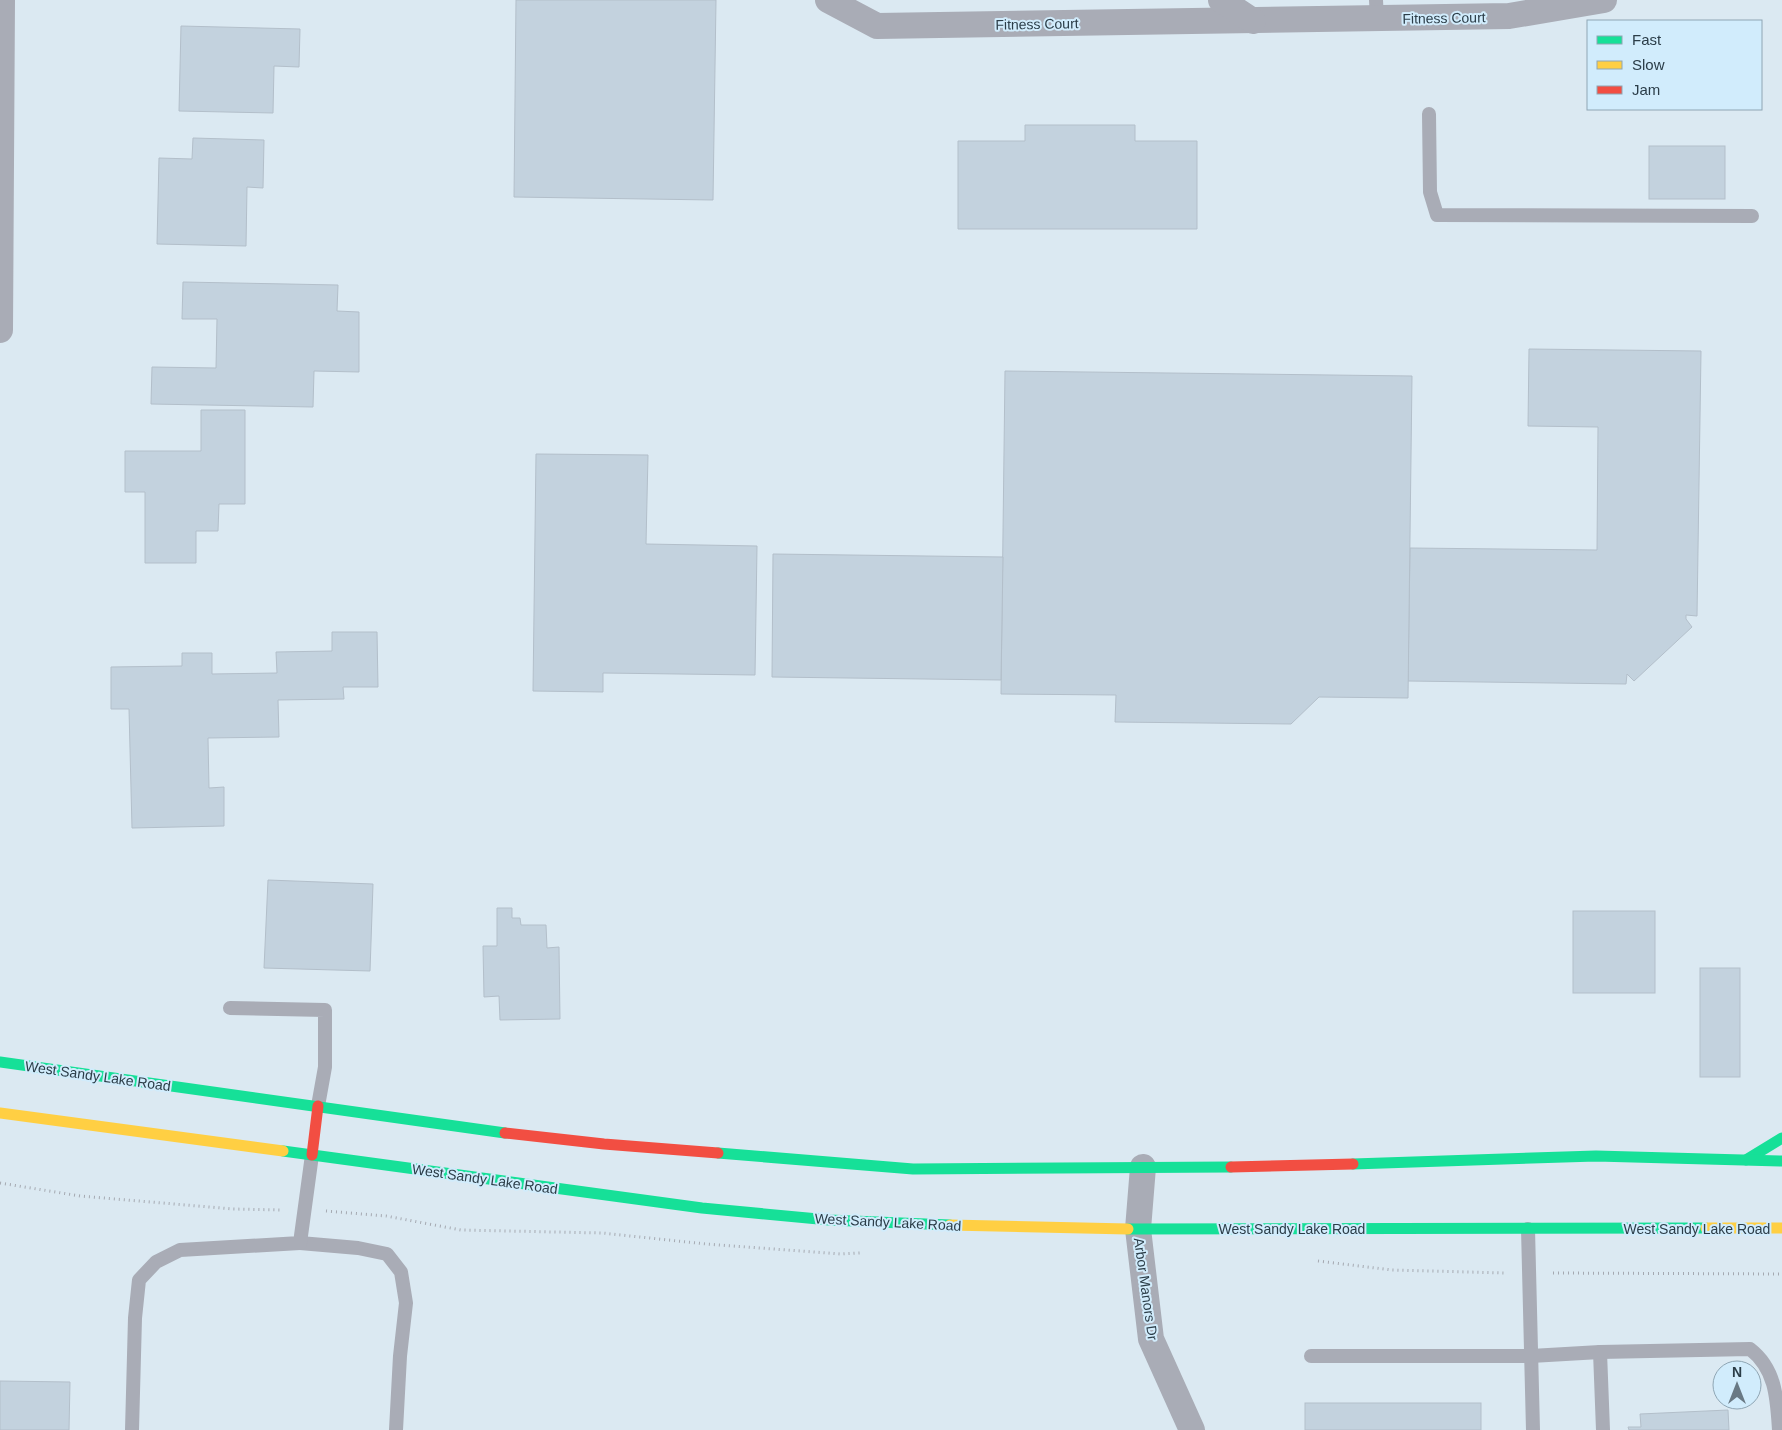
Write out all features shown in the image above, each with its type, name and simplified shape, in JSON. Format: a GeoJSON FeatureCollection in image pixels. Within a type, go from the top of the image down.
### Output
{"type":"FeatureCollection","features":[{"type":"Feature","properties":{"kind":"main road","name":"West Sandy Lake Road"},"geometry":{"type":"LineString","coordinates":[[0,1062],[489,1131],[604,1144],[913,1169],[1315,1166],[1411,1161],[1596,1156],[1782,1160]]}},
{"type":"Feature","properties":{"kind":"main road"},"geometry":{"type":"LineString","coordinates":[[312,1155],[318,1106]]}},
{"type":"Feature","properties":{"kind":"main road","name":"West Sandy Lake Road"},"geometry":{"type":"LineString","coordinates":[[0,1113],[702,1208],[829,1220],[993,1227],[1138,1229],[1782,1228]]}},
{"type":"Feature","properties":{"kind":"main road"},"geometry":{"type":"LineString","coordinates":[[1746,1160],[1782,1138]]}},
{"type":"Feature","properties":{"kind":"street"},"geometry":{"type":"LineString","coordinates":[[0,330],[2,0]]}},
{"type":"Feature","properties":{"kind":"street","name":"Fitness Court"},"geometry":{"type":"LineString","coordinates":[[828,0],[877,26],[1253,21],[1376,9],[1487,8],[1509,16],[1604,0]]}},
{"type":"Feature","properties":{"kind":"street"},"geometry":{"type":"LineString","coordinates":[[1221,0],[1253,21]]}},
{"type":"Feature","properties":{"kind":"street","name":"Arbor Manors Dr"},"geometry":{"type":"LineString","coordinates":[[1143,1167],[1138,1229],[1151,1339],[1192,1430]]}},
{"type":"Feature","properties":{"kind":"lane"},"geometry":{"type":"LineString","coordinates":[[1429,114],[1430,192],[1438,215],[1752,216]]}},
{"type":"Feature","properties":{"kind":"lane"},"geometry":{"type":"LineString","coordinates":[[230,1008],[325,1010],[325,1067],[318,1106]]}},
{"type":"Feature","properties":{"kind":"lane"},"geometry":{"type":"LineString","coordinates":[[300,1244],[312,1155]]}},
{"type":"Feature","properties":{"kind":"lane"},"geometry":{"type":"LineString","coordinates":[[1528,1229],[1533,1430]]}},
{"type":"Feature","properties":{"kind":"lane"},"geometry":{"type":"LineString","coordinates":[[132,1430],[135,1318],[139,1280],[156,1262],[180,1250],[300,1244],[358,1248],[387,1254],[401,1272],[406,1303],[400,1356],[396,1430]]}},
{"type":"Feature","properties":{"kind":"lane"},"geometry":{"type":"LineString","coordinates":[[1311,1356],[1531,1356],[1600,1352],[1750,1349],[1761,1358],[1769,1371],[1777,1401],[1779,1430]]}},
{"type":"Feature","properties":{"kind":"lane"},"geometry":{"type":"LineString","coordinates":[[1600,1352],[1603,1430]]}},
{"type":"Feature","properties":{"kind":"building"},"geometry":{"type":"Polygon","coordinates":[[[516,0],[716,0],[713,200],[514,197],[516,0]]]}},
{"type":"Feature","properties":{"kind":"building"},"geometry":{"type":"Polygon","coordinates":[[[181,26],[300,29],[299,67],[274,66],[273,113],[179,111],[181,26]]]}},
{"type":"Feature","properties":{"kind":"building"},"geometry":{"type":"Polygon","coordinates":[[[1025,125],[1135,125],[1135,141],[1197,141],[1197,229],[958,229],[958,141],[1025,141],[1025,125]]]}},
{"type":"Feature","properties":{"kind":"building"},"geometry":{"type":"Polygon","coordinates":[[[193,138],[264,140],[263,188],[247,187],[246,246],[157,244],[159,158],[192,159],[193,138]]]}},
{"type":"Feature","properties":{"kind":"building"},"geometry":{"type":"Polygon","coordinates":[[[1649,146],[1725,146],[1725,199],[1649,199],[1649,146]]]}},
{"type":"Feature","properties":{"kind":"building"},"geometry":{"type":"Polygon","coordinates":[[[183,282],[338,285],[337,311],[359,312],[359,372],[314,371],[313,407],[151,404],[152,367],[216,368],[217,319],[182,319],[183,282]]]}},
{"type":"Feature","properties":{"kind":"building"},"geometry":{"type":"Polygon","coordinates":[[[1529,349],[1701,351],[1697,616],[1686,615],[1686,619],[1692,627],[1634,681],[1627,674],[1626,684],[1408,681],[1410,548],[1597,550],[1598,427],[1528,426],[1529,349]]]}},
{"type":"Feature","properties":{"kind":"building"},"geometry":{"type":"Polygon","coordinates":[[[1005,371],[1412,376],[1408,698],[1319,697],[1291,724],[1115,722],[1116,695],[1001,694],[1005,371]]]}},
{"type":"Feature","properties":{"kind":"building"},"geometry":{"type":"Polygon","coordinates":[[[201,410],[245,410],[245,504],[219,504],[218,531],[196,531],[196,563],[145,563],[145,492],[125,492],[125,451],[201,451],[201,410]]]}},
{"type":"Feature","properties":{"kind":"building"},"geometry":{"type":"Polygon","coordinates":[[[536,454],[648,455],[646,544],[757,546],[755,675],[603,673],[603,692],[533,691],[536,454]]]}},
{"type":"Feature","properties":{"kind":"building"},"geometry":{"type":"Polygon","coordinates":[[[773,554],[1003,557],[1001,680],[772,677],[773,554]]]}},
{"type":"Feature","properties":{"kind":"building"},"geometry":{"type":"Polygon","coordinates":[[[332,632],[377,632],[378,687],[343,687],[344,699],[278,700],[279,737],[208,738],[209,788],[224,787],[224,826],[132,828],[129,709],[111,709],[111,667],[182,666],[182,653],[212,653],[212,674],[277,673],[276,652],[332,651],[332,632]]]}},
{"type":"Feature","properties":{"kind":"building"},"geometry":{"type":"Polygon","coordinates":[[[268,880],[373,884],[370,971],[264,968],[268,880]]]}},
{"type":"Feature","properties":{"kind":"building"},"geometry":{"type":"Polygon","coordinates":[[[497,908],[512,908],[512,918],[520,918],[521,925],[546,925],[547,948],[559,947],[560,1019],[500,1020],[499,996],[484,997],[483,946],[497,946],[497,908]]]}},
{"type":"Feature","properties":{"kind":"building"},"geometry":{"type":"Polygon","coordinates":[[[1573,911],[1655,911],[1655,993],[1573,993],[1573,911]]]}},
{"type":"Feature","properties":{"kind":"building"},"geometry":{"type":"Polygon","coordinates":[[[1700,968],[1740,968],[1740,1077],[1700,1077],[1700,968]]]}},
{"type":"Feature","properties":{"kind":"building"},"geometry":{"type":"Polygon","coordinates":[[[0,1381],[70,1382],[69,1430],[0,1430],[0,1381]]]}},
{"type":"Feature","properties":{"kind":"building"},"geometry":{"type":"Polygon","coordinates":[[[1305,1403],[1481,1403],[1481,1430],[1305,1430],[1305,1403]]]}},
{"type":"Feature","properties":{"kind":"building"},"geometry":{"type":"Polygon","coordinates":[[[1728,1410],[1729,1430],[1629,1430],[1628,1427],[1641,1427],[1640,1414],[1728,1410]]]}},
{"type":"Feature","properties":{"kind":"traffic: fast"},"geometry":{"type":"LineString","coordinates":[[0,1062],[505,1133]]}},
{"type":"Feature","properties":{"kind":"traffic: fast"},"geometry":{"type":"LineString","coordinates":[[1746,1160],[1782,1138]]}},
{"type":"Feature","properties":{"kind":"traffic: fast"},"geometry":{"type":"LineString","coordinates":[[283,1151],[702,1208],[829,1220],[950,1225]]}},
{"type":"Feature","properties":{"kind":"traffic: fast"},"geometry":{"type":"LineString","coordinates":[[718,1153],[913,1169],[1231,1167]]}},
{"type":"Feature","properties":{"kind":"traffic: fast"},"geometry":{"type":"LineString","coordinates":[[1353,1164],[1596,1156],[1782,1161]]}},
{"type":"Feature","properties":{"kind":"traffic: fast"},"geometry":{"type":"LineString","coordinates":[[1128,1229],[1706,1228]]}},
{"type":"Feature","properties":{"kind":"traffic: slow"},"geometry":{"type":"LineString","coordinates":[[0,1113],[283,1151]]}},
{"type":"Feature","properties":{"kind":"traffic: slow"},"geometry":{"type":"LineString","coordinates":[[950,1225],[1128,1229]]}},
{"type":"Feature","properties":{"kind":"traffic: slow"},"geometry":{"type":"LineString","coordinates":[[1706,1228],[1782,1228]]}},
{"type":"Feature","properties":{"kind":"traffic: jam"},"geometry":{"type":"LineString","coordinates":[[312,1155],[318,1106]]}},
{"type":"Feature","properties":{"kind":"traffic: jam"},"geometry":{"type":"LineString","coordinates":[[505,1133],[604,1144],[718,1153]]}},
{"type":"Feature","properties":{"kind":"traffic: jam"},"geometry":{"type":"LineString","coordinates":[[1231,1167],[1353,1164]]}}]}
